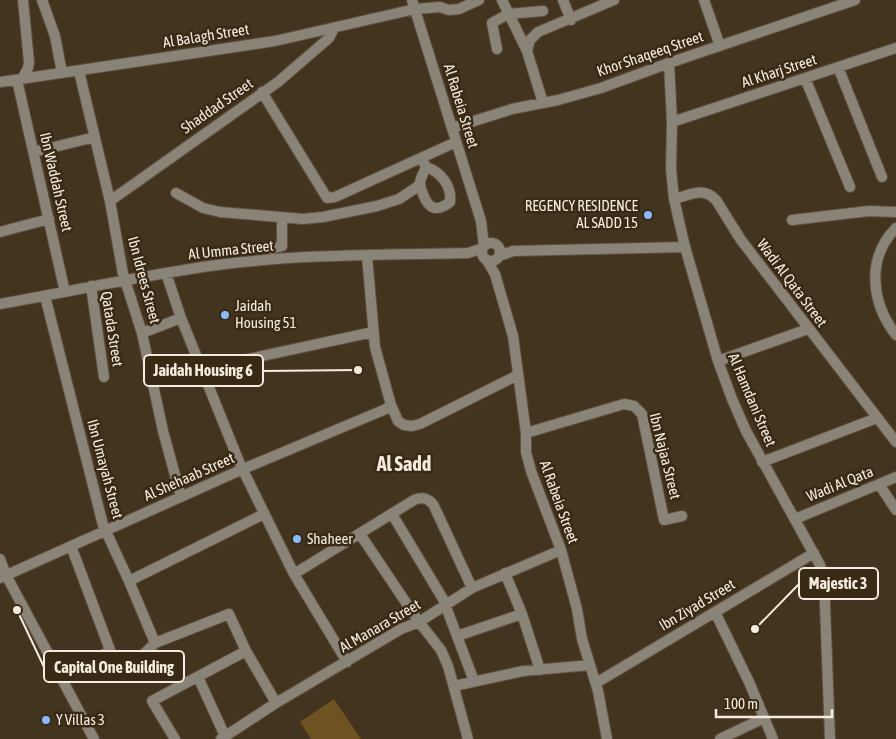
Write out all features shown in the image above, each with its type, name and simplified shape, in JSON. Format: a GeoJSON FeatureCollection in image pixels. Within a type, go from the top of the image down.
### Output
{"type":"FeatureCollection","features":[{"type":"Feature","properties":{"kind":"street"},"geometry":{"type":"LineString","coordinates":[[19,79],[28,68],[29,62],[23,0]]}},
{"type":"Feature","properties":{"kind":"street"},"geometry":{"type":"LineString","coordinates":[[42,0],[55,36],[62,73]]}},
{"type":"Feature","properties":{"kind":"street","name":"Al Balagh Street"},"geometry":{"type":"LineString","coordinates":[[0,82],[275,41],[334,28],[414,5],[453,10],[479,0]]}},
{"type":"Feature","properties":{"kind":"street"},"geometry":{"type":"LineString","coordinates":[[502,0],[527,51],[543,102]]}},
{"type":"Feature","properties":{"kind":"street"},"geometry":{"type":"LineString","coordinates":[[564,0],[571,20]]}},
{"type":"Feature","properties":{"kind":"street"},"geometry":{"type":"LineString","coordinates":[[527,51],[530,40],[534,36],[614,0]]}},
{"type":"Feature","properties":{"kind":"street"},"geometry":{"type":"LineString","coordinates":[[704,0],[720,46]]}},
{"type":"Feature","properties":{"kind":"street","name":"Khor Shaqeeq Street"},"geometry":{"type":"LineString","coordinates":[[452,128],[512,109],[601,88],[855,0]]}},
{"type":"Feature","properties":{"kind":"street","name":"Al Rabeia Street"},"geometry":{"type":"LineString","coordinates":[[414,5],[491,252],[495,274],[514,336],[526,433],[526,452],[531,471],[561,550],[596,683],[607,739]]}},
{"type":"Feature","properties":{"kind":"street"},"geometry":{"type":"LineString","coordinates":[[497,49],[492,23],[508,14],[544,11]]}},
{"type":"Feature","properties":{"kind":"street","name":"Shaddad Street"},"geometry":{"type":"LineString","coordinates":[[110,201],[278,82],[329,38],[334,28]]}},
{"type":"Feature","properties":{"kind":"street","name":"Al Kharj Street"},"geometry":{"type":"LineString","coordinates":[[672,122],[896,48]]}},
{"type":"Feature","properties":{"kind":"street","name":"Al Hamdani Street"},"geometry":{"type":"LineString","coordinates":[[669,63],[672,122],[671,169],[674,199],[685,247],[718,360],[732,399],[762,462],[814,553],[824,578],[830,739]]}},
{"type":"Feature","properties":{"kind":"street"},"geometry":{"type":"LineString","coordinates":[[838,67],[882,177]]}},
{"type":"Feature","properties":{"kind":"street","name":"Ibn Idrees Street"},"geometry":{"type":"LineString","coordinates":[[79,71],[110,201],[123,274],[142,333],[163,431],[180,497]]}},
{"type":"Feature","properties":{"kind":"street"},"geometry":{"type":"LineString","coordinates":[[805,78],[850,187]]}},
{"type":"Feature","properties":{"kind":"street","name":"Ibn Waddah Street"},"geometry":{"type":"LineString","coordinates":[[19,79],[65,292]]}},
{"type":"Feature","properties":{"kind":"street"},"geometry":{"type":"LineString","coordinates":[[262,92],[327,198],[335,197],[424,162],[456,142]]}},
{"type":"Feature","properties":{"kind":"street"},"geometry":{"type":"LineString","coordinates":[[34,152],[95,137]]}},
{"type":"Feature","properties":{"kind":"street"},"geometry":{"type":"LineString","coordinates":[[424,162],[441,174],[450,193],[450,202],[443,208],[429,207],[425,201],[420,184],[424,162]]}},
{"type":"Feature","properties":{"kind":"street"},"geometry":{"type":"LineString","coordinates":[[176,193],[203,208],[220,212],[303,219],[377,206],[399,198],[420,184]]}},
{"type":"Feature","properties":{"kind":"street","name":"Wadi Al Qata Street"},"geometry":{"type":"LineString","coordinates":[[674,199],[699,192],[706,192],[711,195],[741,240],[896,442]]}},
{"type":"Feature","properties":{"kind":"street"},"geometry":{"type":"LineString","coordinates":[[792,220],[870,211],[896,212]]}},
{"type":"Feature","properties":{"kind":"street"},"geometry":{"type":"LineString","coordinates":[[271,249],[282,246],[282,218]]}},
{"type":"Feature","properties":{"kind":"street"},"geometry":{"type":"LineString","coordinates":[[0,232],[49,219]]}},
{"type":"Feature","properties":{"kind":"street"},"geometry":{"type":"LineString","coordinates":[[896,228],[887,239],[879,254],[875,278],[882,313],[896,335]]}},
{"type":"Feature","properties":{"kind":"street"},"geometry":{"type":"LineString","coordinates":[[491,252],[685,247]]}},
{"type":"Feature","properties":{"kind":"street","name":"Al Umma Street"},"geometry":{"type":"LineString","coordinates":[[0,304],[126,279],[218,265],[293,258],[491,252]]}},
{"type":"Feature","properties":{"kind":"street"},"geometry":{"type":"LineString","coordinates":[[367,256],[373,332],[378,361],[391,405],[398,421],[404,425],[412,426],[518,375]]}},
{"type":"Feature","properties":{"kind":"street"},"geometry":{"type":"LineString","coordinates":[[166,273],[181,318],[243,469],[294,574],[347,662]]}},
{"type":"Feature","properties":{"kind":"street","name":"Qatada Street"},"geometry":{"type":"LineString","coordinates":[[91,286],[104,377]]}},
{"type":"Feature","properties":{"kind":"street","name":"Ibn Umayah Street"},"geometry":{"type":"LineString","coordinates":[[45,296],[106,531],[155,643]]}},
{"type":"Feature","properties":{"kind":"street"},"geometry":{"type":"LineString","coordinates":[[142,333],[181,318]]}},
{"type":"Feature","properties":{"kind":"street"},"geometry":{"type":"LineString","coordinates":[[718,360],[808,329]]}},
{"type":"Feature","properties":{"kind":"street"},"geometry":{"type":"LineString","coordinates":[[202,369],[373,332]]}},
{"type":"Feature","properties":{"kind":"street","name":"Ibn Najaa Street"},"geometry":{"type":"LineString","coordinates":[[526,433],[624,404],[634,406],[642,414],[664,520],[682,516]]}},
{"type":"Feature","properties":{"kind":"street","name":"Al Shehaab Street"},"geometry":{"type":"LineString","coordinates":[[3,576],[391,405]]}},
{"type":"Feature","properties":{"kind":"street"},"geometry":{"type":"LineString","coordinates":[[762,462],[877,418]]}},
{"type":"Feature","properties":{"kind":"street","name":"Wadi Al Qata"},"geometry":{"type":"LineString","coordinates":[[795,519],[896,477]]}},
{"type":"Feature","properties":{"kind":"street"},"geometry":{"type":"LineString","coordinates":[[879,484],[896,510]]}},
{"type":"Feature","properties":{"kind":"street"},"geometry":{"type":"LineString","coordinates":[[294,574],[418,498],[426,499],[432,503],[472,588]]}},
{"type":"Feature","properties":{"kind":"street"},"geometry":{"type":"LineString","coordinates":[[129,580],[264,514]]}},
{"type":"Feature","properties":{"kind":"street"},"geometry":{"type":"LineString","coordinates":[[392,514],[445,604],[474,681]]}},
{"type":"Feature","properties":{"kind":"street"},"geometry":{"type":"LineString","coordinates":[[360,534],[440,650],[448,666],[468,739]]}},
{"type":"Feature","properties":{"kind":"street"},"geometry":{"type":"LineString","coordinates":[[71,546],[116,666],[122,666],[141,657],[155,643],[229,614],[246,651],[276,703]]}},
{"type":"Feature","properties":{"kind":"street","name":"Al Manara Street"},"geometry":{"type":"LineString","coordinates":[[223,737],[276,703],[401,630],[420,622],[472,588],[561,550]]}},
{"type":"Feature","properties":{"kind":"street","name":"Ibn Ziyad Street"},"geometry":{"type":"LineString","coordinates":[[596,683],[814,553]]}},
{"type":"Feature","properties":{"kind":"street"},"geometry":{"type":"LineString","coordinates":[[0,559],[3,576],[61,676],[94,739]]}},
{"type":"Feature","properties":{"kind":"street"},"geometry":{"type":"LineString","coordinates":[[505,573],[522,614],[540,670]]}},
{"type":"Feature","properties":{"kind":"street"},"geometry":{"type":"LineString","coordinates":[[715,612],[749,682],[773,739]]}},
{"type":"Feature","properties":{"kind":"street"},"geometry":{"type":"LineString","coordinates":[[457,636],[522,614]]}},
{"type":"Feature","properties":{"kind":"street"},"geometry":{"type":"LineString","coordinates":[[175,739],[152,701],[246,651]]}},
{"type":"Feature","properties":{"kind":"street"},"geometry":{"type":"LineString","coordinates":[[61,676],[110,652]]}},
{"type":"Feature","properties":{"kind":"street"},"geometry":{"type":"LineString","coordinates":[[454,686],[514,672],[590,666]]}},
{"type":"Feature","properties":{"kind":"street"},"geometry":{"type":"LineString","coordinates":[[198,677],[223,737]]}},
{"type":"Feature","properties":{"kind":"street"},"geometry":{"type":"LineString","coordinates":[[720,739],[764,718]]}},
{"type":"Feature","properties":{"kind":"shaded area"},"geometry":{"type":"Polygon","coordinates":[[[334,699],[361,739],[311,739],[300,722],[334,699]]]}},
{"type":"Feature","properties":{"kind":"place","name":"REGENCY RESIDENCE AL SADD 15"},"geometry":{"type":"Point","coordinates":[648,215]}},
{"type":"Feature","properties":{"kind":"place","name":"Jaidah Housing 51"},"geometry":{"type":"Point","coordinates":[225,315]}},
{"type":"Feature","properties":{"kind":"place","name":"Jaidah Housing 6"},"geometry":{"type":"Point","coordinates":[358,370]}},
{"type":"Feature","properties":{"kind":"place","name":"Shaheer"},"geometry":{"type":"Point","coordinates":[297,539]}},
{"type":"Feature","properties":{"kind":"place","name":"Capital One Building"},"geometry":{"type":"Point","coordinates":[17,610]}},
{"type":"Feature","properties":{"kind":"place","name":"Majestic 3"},"geometry":{"type":"Point","coordinates":[755,629]}},
{"type":"Feature","properties":{"kind":"place","name":"Y Villas 3"},"geometry":{"type":"Point","coordinates":[46,720]}},
{"type":"Feature","properties":{"kind":"district","name":"Al Sadd"},"geometry":{"type":"Point","coordinates":[404,464]}}]}
